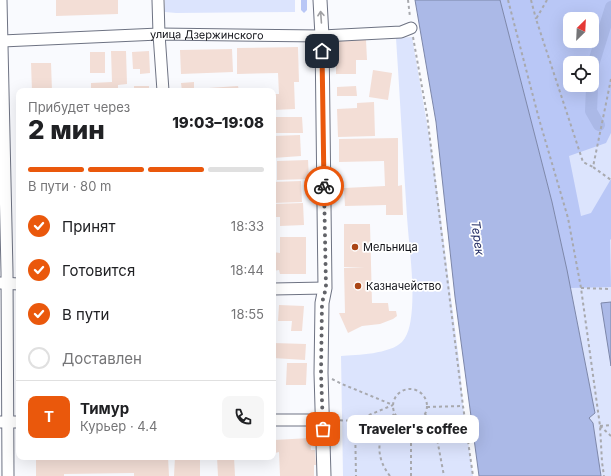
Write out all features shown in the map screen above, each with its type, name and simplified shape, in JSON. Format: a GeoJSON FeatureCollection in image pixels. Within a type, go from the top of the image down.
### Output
{"type":"FeatureCollection","features":[{"type":"Feature","properties":{"kind":"street"},"geometry":{"type":"LineString","coordinates":[[1,0],[3,422],[8,476]]}},
{"type":"Feature","properties":{"kind":"street"},"geometry":{"type":"LineString","coordinates":[[158,0],[163,88]]}},
{"type":"Feature","properties":{"kind":"street"},"geometry":{"type":"LineString","coordinates":[[320,0],[322,36],[326,288],[322,303],[321,373],[324,476]]}},
{"type":"Feature","properties":{"kind":"street","name":"улица Дзержинского"},"geometry":{"type":"LineString","coordinates":[[2,41],[159,34],[322,36],[401,32],[411,28]]}},
{"type":"Feature","properties":{"kind":"street"},"geometry":{"type":"LineString","coordinates":[[3,283],[16,284]]}},
{"type":"Feature","properties":{"kind":"street"},"geometry":{"type":"LineString","coordinates":[[276,289],[326,288]]}},
{"type":"Feature","properties":{"kind":"street"},"geometry":{"type":"LineString","coordinates":[[276,420],[323,420]]}},
{"type":"Feature","properties":{"kind":"street"},"geometry":{"type":"LineString","coordinates":[[3,422],[16,422]]}},
{"type":"Feature","properties":{"kind":"path"},"geometry":{"type":"LineString","coordinates":[[408,0],[411,28],[427,115],[473,476]]}},
{"type":"Feature","properties":{"kind":"path"},"geometry":{"type":"LineString","coordinates":[[508,0],[539,119],[568,218],[581,288],[600,426],[604,476]]}},
{"type":"Feature","properties":{"kind":"path"},"geometry":{"type":"LineString","coordinates":[[531,0],[583,162],[611,180]]}},
{"type":"Feature","properties":{"kind":"path"},"geometry":{"type":"LineString","coordinates":[[536,19],[547,0]]}},
{"type":"Feature","properties":{"kind":"path"},"geometry":{"type":"LineString","coordinates":[[594,168],[611,79]]}},
{"type":"Feature","properties":{"kind":"path"},"geometry":{"type":"LineString","coordinates":[[581,288],[611,289]]}},
{"type":"Feature","properties":{"kind":"path"},"geometry":{"type":"LineString","coordinates":[[321,373],[342,384],[393,405]]}},
{"type":"Feature","properties":{"kind":"path"},"geometry":{"type":"LineString","coordinates":[[410,389],[418,391],[422,395],[425,399],[427,407],[422,419],[411,424],[399,420],[394,414],[393,405],[394,399],[398,394],[403,390],[410,389]]}},
{"type":"Feature","properties":{"kind":"path"},"geometry":{"type":"LineString","coordinates":[[323,420],[355,421],[393,405]]}},
{"type":"Feature","properties":{"kind":"path"},"geometry":{"type":"LineString","coordinates":[[427,407],[463,406]]}},
{"type":"Feature","properties":{"kind":"path"},"geometry":{"type":"LineString","coordinates":[[390,476],[381,459],[379,447],[381,435],[385,426],[394,414]]}},
{"type":"Feature","properties":{"kind":"path"},"geometry":{"type":"LineString","coordinates":[[425,414],[436,428],[444,476]]}},
{"type":"Feature","properties":{"kind":"path"},"geometry":{"type":"LineString","coordinates":[[355,421],[356,476]]}},
{"type":"Feature","properties":{"kind":"path"},"geometry":{"type":"LineString","coordinates":[[410,476],[411,424]]}},
{"type":"Feature","properties":{"kind":"path"},"geometry":{"type":"LineString","coordinates":[[600,426],[611,425]]}},
{"type":"Feature","properties":{"kind":"path"},"geometry":{"type":"LineString","coordinates":[[600,426],[611,436]]}},
{"type":"Feature","properties":{"kind":"shaded area"},"geometry":{"type":"Polygon","coordinates":[[[165,0],[295,0],[295,12],[165,12],[165,0]]]}},
{"type":"Feature","properties":{"kind":"shaded area"},"geometry":{"type":"Polygon","coordinates":[[[301,0],[307,0],[307,10],[304,13],[301,10],[301,0]]]}},
{"type":"Feature","properties":{"kind":"shaded area"},"geometry":{"type":"Polygon","coordinates":[[[500,0],[611,0],[611,476],[601,476],[593,423],[589,420],[589,418],[595,413],[552,202],[500,0]]]}},
{"type":"Feature","properties":{"kind":"shaded area"},"geometry":{"type":"Polygon","coordinates":[[[500,0],[611,0],[611,133],[606,143],[569,156],[581,216],[591,213],[611,179],[611,287],[570,288],[552,202],[500,0]]]}},
{"type":"Feature","properties":{"kind":"shaded area"},"geometry":{"type":"Polygon","coordinates":[[[412,37],[433,158],[473,476],[343,476],[341,356],[373,353],[397,346],[405,338],[411,321],[412,274],[396,38],[412,37]]]}},
{"type":"Feature","properties":{"kind":"water","name":"Терек"},"geometry":{"type":"Polygon","coordinates":[[[415,0],[500,0],[552,202],[567,270],[595,413],[589,418],[593,423],[601,476],[479,476],[455,297],[436,122],[415,0]]]}},
{"type":"Feature","properties":{"kind":"water"},"geometry":{"type":"Polygon","coordinates":[[[611,302],[611,366],[601,303],[611,302]]]}},
{"type":"Feature","properties":{"kind":"building"},"geometry":{"type":"Polygon","coordinates":[[[56,0],[118,0],[118,14],[56,16],[56,0]]]}},
{"type":"Feature","properties":{"kind":"building"},"geometry":{"type":"Polygon","coordinates":[[[336,40],[366,40],[367,60],[356,60],[356,74],[336,74],[336,40]]]}},
{"type":"Feature","properties":{"kind":"building"},"geometry":{"type":"Polygon","coordinates":[[[298,47],[299,82],[294,82],[295,109],[276,110],[276,94],[279,94],[278,73],[237,74],[237,48],[298,47]]]}},
{"type":"Feature","properties":{"kind":"building"},"geometry":{"type":"Polygon","coordinates":[[[232,49],[233,72],[181,74],[180,50],[232,49]]]}},
{"type":"Feature","properties":{"kind":"building"},"geometry":{"type":"Polygon","coordinates":[[[111,51],[126,51],[127,84],[118,85],[118,88],[91,88],[91,83],[112,82],[111,51]]]}},
{"type":"Feature","properties":{"kind":"building"},"geometry":{"type":"Polygon","coordinates":[[[149,51],[150,73],[140,74],[140,69],[133,69],[132,52],[149,51]]]}},
{"type":"Feature","properties":{"kind":"building"},"geometry":{"type":"Polygon","coordinates":[[[90,52],[105,52],[105,73],[90,73],[90,52]]]}},
{"type":"Feature","properties":{"kind":"building"},"geometry":{"type":"Polygon","coordinates":[[[31,63],[51,63],[52,88],[32,88],[31,63]]]}},
{"type":"Feature","properties":{"kind":"building"},"geometry":{"type":"Polygon","coordinates":[[[373,70],[392,73],[388,100],[369,97],[373,70]]]}},
{"type":"Feature","properties":{"kind":"building"},"geometry":{"type":"Polygon","coordinates":[[[194,82],[194,88],[182,88],[181,83],[194,82]]]}},
{"type":"Feature","properties":{"kind":"building"},"geometry":{"type":"Polygon","coordinates":[[[134,86],[149,86],[149,88],[134,88],[134,86]]]}},
{"type":"Feature","properties":{"kind":"building"},"geometry":{"type":"Polygon","coordinates":[[[238,86],[238,88],[209,88],[238,86]]]}},
{"type":"Feature","properties":{"kind":"building"},"geometry":{"type":"Polygon","coordinates":[[[356,86],[357,96],[337,96],[337,87],[356,86]]]}},
{"type":"Feature","properties":{"kind":"building"},"geometry":{"type":"Polygon","coordinates":[[[374,102],[375,136],[338,137],[337,109],[357,108],[357,103],[374,102]]]}},
{"type":"Feature","properties":{"kind":"building"},"geometry":{"type":"Polygon","coordinates":[[[276,117],[302,117],[303,133],[276,133],[276,117]]]}},
{"type":"Feature","properties":{"kind":"building"},"geometry":{"type":"Polygon","coordinates":[[[300,135],[301,156],[276,158],[276,136],[300,135]]]}},
{"type":"Feature","properties":{"kind":"building"},"geometry":{"type":"Polygon","coordinates":[[[398,138],[398,186],[402,185],[403,215],[386,215],[386,205],[345,206],[344,188],[385,186],[384,161],[339,162],[339,139],[398,138]]]}},
{"type":"Feature","properties":{"kind":"building"},"geometry":{"type":"Polygon","coordinates":[[[308,160],[309,179],[277,180],[277,161],[308,160]]]}},
{"type":"Feature","properties":{"kind":"building"},"geometry":{"type":"Polygon","coordinates":[[[301,181],[302,202],[276,203],[276,182],[301,181]]]}},
{"type":"Feature","properties":{"kind":"building"},"geometry":{"type":"Polygon","coordinates":[[[303,203],[304,225],[280,226],[280,217],[276,217],[276,204],[303,203]]]}},
{"type":"Feature","properties":{"kind":"building","name":"Казначейство"},"geometry":{"type":"Polygon","coordinates":[[[344,224],[370,224],[372,303],[388,303],[389,311],[396,311],[397,316],[380,324],[362,326],[348,333],[339,313],[345,313],[344,268],[365,267],[344,267],[344,224]]]}},
{"type":"Feature","properties":{"kind":"building"},"geometry":{"type":"Polygon","coordinates":[[[280,237],[306,237],[306,274],[280,274],[279,270],[276,270],[276,252],[280,253],[280,237]]]}},
{"type":"Feature","properties":{"kind":"building"},"geometry":{"type":"Polygon","coordinates":[[[279,305],[304,306],[302,331],[291,331],[292,321],[278,321],[279,305]]]}},
{"type":"Feature","properties":{"kind":"building"},"geometry":{"type":"Polygon","coordinates":[[[276,343],[306,344],[305,360],[276,358],[276,343]]]}},
{"type":"Feature","properties":{"kind":"building"},"geometry":{"type":"Polygon","coordinates":[[[287,363],[307,363],[306,385],[286,385],[287,363]]]}},
{"type":"Feature","properties":{"kind":"building"},"geometry":{"type":"Polygon","coordinates":[[[310,438],[311,450],[315,450],[316,465],[314,465],[314,476],[280,476],[279,452],[276,453],[276,440],[310,438]]]}},
{"type":"Feature","properties":{"kind":"building"},"geometry":{"type":"Polygon","coordinates":[[[36,460],[168,460],[169,476],[134,476],[134,473],[36,476],[36,460]]]}},
{"type":"Feature","properties":{"kind":"building"},"geometry":{"type":"Polygon","coordinates":[[[175,460],[200,460],[200,476],[174,476],[175,460]]]}},
{"type":"Feature","properties":{"kind":"building"},"geometry":{"type":"Polygon","coordinates":[[[217,460],[234,460],[235,476],[218,476],[217,460]]]}},
{"type":"Feature","properties":{"kind":"waterway"},"geometry":{"type":"LineString","coordinates":[[599,125],[591,111],[593,65],[611,7]]}},
{"type":"Feature","properties":{"kind":"way so far"},"geometry":{"type":"LineString","coordinates":[[323,429],[321,373],[322,303],[326,288],[324,186]]}},
{"type":"Feature","properties":{"kind":"place","name":"Мельница"},"geometry":{"type":"Point","coordinates":[355,247]}},
{"type":"Feature","properties":{"kind":"place","name":"Казначейство"},"geometry":{"type":"Point","coordinates":[358,286]}},
{"type":"Feature","properties":{"kind":"place","name":"Traveler's coffee"},"geometry":{"type":"Point","coordinates":[323,429]}},
{"type":"Feature","properties":{"kind":"route"},"geometry":{"type":"LineString","coordinates":[[322,51],[324,186]]}}]}
